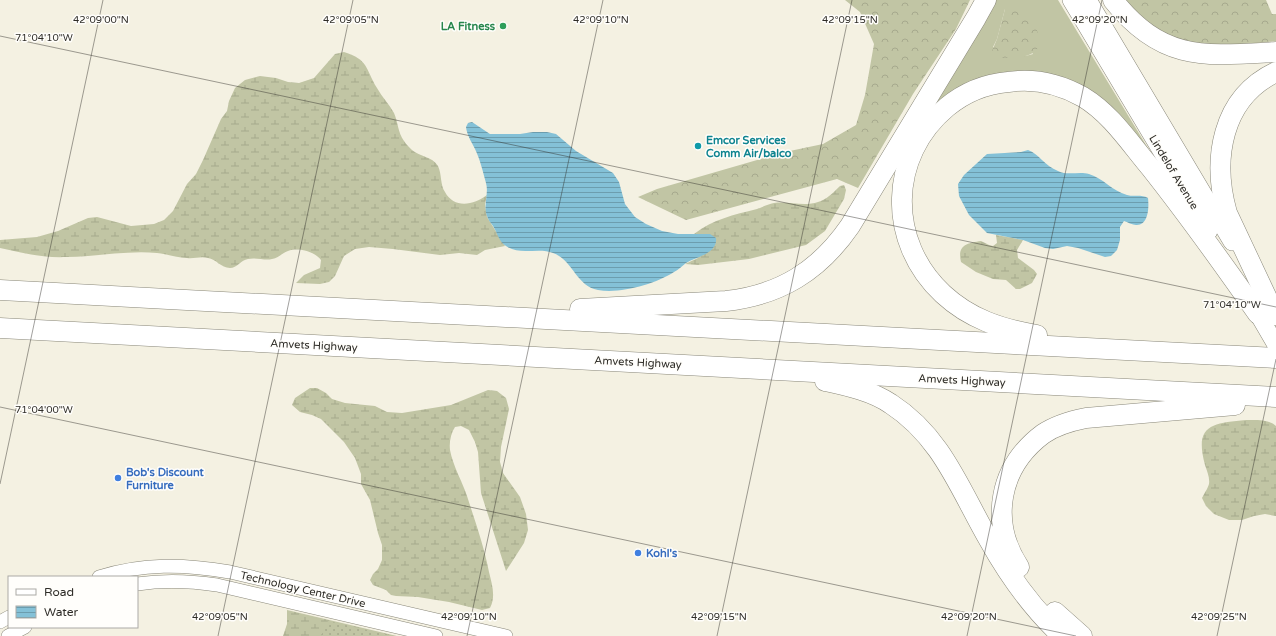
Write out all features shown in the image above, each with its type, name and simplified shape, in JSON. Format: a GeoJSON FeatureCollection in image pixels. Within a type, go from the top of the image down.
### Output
{"type":"FeatureCollection","features":[{"type":"Feature","properties":{"kind":"highway"},"geometry":{"type":"LineString","coordinates":[[353,309],[574,309],[726,301],[751,297],[790,282],[818,263],[840,241],[986,0]]}},
{"type":"Feature","properties":{"kind":"highway"},"geometry":{"type":"LineString","coordinates":[[1113,0],[1129,18],[1150,36],[1171,47],[1186,52],[1225,55],[1276,52]]}},
{"type":"Feature","properties":{"kind":"highway"},"geometry":{"type":"LineString","coordinates":[[1270,315],[1227,213],[1220,173],[1222,145],[1237,106],[1252,87],[1276,72]]}},
{"type":"Feature","properties":{"kind":"highway"},"geometry":{"type":"LineString","coordinates":[[1176,353],[1080,341],[1005,329],[976,317],[955,304],[942,293],[919,265],[912,250],[904,228],[901,204],[902,188],[915,145],[937,115],[963,96],[985,86],[1000,82],[1040,82],[1070,90],[1083,97],[1102,112],[1124,134],[1202,234],[1270,315]]}},
{"type":"Feature","properties":{"kind":"highway"},"geometry":{"type":"LineString","coordinates":[[0,290],[1176,353],[1275,355]]}},
{"type":"Feature","properties":{"kind":"highway","name":"Amvets Highway"},"geometry":{"type":"LineString","coordinates":[[0,328],[1276,396]]}},
{"type":"Feature","properties":{"kind":"highway"},"geometry":{"type":"LineString","coordinates":[[704,366],[793,375],[824,381],[870,394],[888,402],[905,413],[930,437],[940,451],[988,540],[1016,586],[1034,608],[1062,636]]}},
{"type":"Feature","properties":{"kind":"highway"},"geometry":{"type":"LineString","coordinates":[[1082,636],[1053,611],[1031,584],[1011,554],[1003,532],[1001,509],[1005,487],[1018,460],[1027,448],[1051,430],[1086,418],[1276,402]]}},
{"type":"Feature","properties":{"kind":"main road","name":"Lindelof Avenue"},"geometry":{"type":"LineString","coordinates":[[1071,0],[1270,315]]}},
{"type":"Feature","properties":{"kind":"main road","name":"Lindelof Avenue"},"geometry":{"type":"LineString","coordinates":[[1088,0],[1270,315],[1275,355]]}},
{"type":"Feature","properties":{"kind":"street","name":"Technology Center Drive"},"geometry":{"type":"LineString","coordinates":[[103,576],[134,568],[152,566],[177,565],[203,567],[506,636]]}},
{"type":"Feature","properties":{"kind":"street","name":"Technology Center Drive"},"geometry":{"type":"LineString","coordinates":[[138,584],[180,581],[218,585],[436,636]]}},
{"type":"Feature","properties":{"kind":"street"},"geometry":{"type":"LineString","coordinates":[[8,636],[23,628]]}},
{"type":"Feature","properties":{"kind":"green space"},"geometry":{"type":"Polygon","coordinates":[[[845,0],[970,0],[956,29],[913,94],[858,188],[837,179],[686,220],[638,197],[657,189],[785,152],[823,144],[856,125],[865,95],[874,44],[860,12],[845,0]]]}},
{"type":"Feature","properties":{"kind":"green space"},"geometry":{"type":"Polygon","coordinates":[[[994,0],[1058,0],[1157,163],[1050,76],[929,115],[994,0]],[[1005,9],[997,39],[993,47],[1017,56],[1033,54],[1005,9]]]}},
{"type":"Feature","properties":{"kind":"green space"},"geometry":{"type":"Polygon","coordinates":[[[1123,0],[1266,0],[1272,14],[1276,14],[1276,41],[1215,47],[1192,45],[1150,27],[1123,0]]]}},
{"type":"Feature","properties":{"kind":"green space"},"geometry":{"type":"Polygon","coordinates":[[[1009,7],[1019,9],[1024,12],[1034,24],[1038,34],[1037,50],[1029,55],[1000,58],[996,57],[992,51],[997,39],[1005,9],[1009,7]]]}},
{"type":"Feature","properties":{"kind":"green space"},"geometry":{"type":"Polygon","coordinates":[[[344,52],[358,58],[365,66],[379,91],[394,113],[400,135],[406,143],[412,150],[433,160],[438,166],[442,186],[449,197],[454,201],[464,204],[476,201],[487,195],[485,204],[487,217],[505,246],[485,250],[477,255],[459,253],[440,255],[369,247],[355,249],[344,256],[335,276],[329,282],[320,284],[296,283],[304,275],[320,268],[321,260],[318,257],[302,250],[288,251],[277,258],[248,259],[235,267],[227,268],[214,260],[203,257],[183,258],[157,253],[134,252],[77,257],[49,257],[0,248],[0,240],[37,237],[58,231],[88,218],[97,217],[131,226],[154,224],[164,220],[173,211],[187,184],[196,174],[221,119],[227,111],[229,101],[235,88],[245,80],[260,76],[299,83],[314,78],[335,54],[344,52]]]}},
{"type":"Feature","properties":{"kind":"green space"},"geometry":{"type":"Polygon","coordinates":[[[844,185],[846,190],[844,199],[825,231],[806,245],[749,259],[698,265],[685,264],[698,258],[710,234],[694,234],[709,225],[724,218],[774,203],[807,204],[818,202],[827,198],[840,186],[844,185]]]}},
{"type":"Feature","properties":{"kind":"green space"},"geometry":{"type":"Polygon","coordinates":[[[996,235],[1023,240],[1017,250],[1018,258],[1037,274],[1032,283],[1020,289],[1016,289],[1006,280],[993,279],[976,272],[961,262],[960,252],[964,246],[981,241],[993,246],[997,243],[996,235]]]}},
{"type":"Feature","properties":{"kind":"green space"},"geometry":{"type":"Polygon","coordinates":[[[310,388],[317,388],[326,393],[332,399],[345,403],[375,406],[387,412],[402,413],[451,405],[488,390],[497,391],[506,398],[509,409],[501,447],[500,462],[503,473],[520,497],[526,514],[528,530],[524,543],[506,571],[481,493],[478,452],[475,442],[469,430],[461,426],[455,427],[451,435],[450,444],[453,462],[467,496],[487,562],[493,590],[493,599],[490,608],[482,610],[449,602],[418,597],[396,596],[391,595],[386,590],[373,585],[370,580],[378,569],[382,560],[382,545],[370,500],[361,484],[361,474],[355,458],[344,442],[321,419],[300,412],[292,405],[295,398],[310,388]]]}},
{"type":"Feature","properties":{"kind":"green space"},"geometry":{"type":"Polygon","coordinates":[[[1246,420],[1266,421],[1276,426],[1276,516],[1265,514],[1242,520],[1229,520],[1214,514],[1206,506],[1202,498],[1209,484],[1209,477],[1202,452],[1202,442],[1204,434],[1215,425],[1246,420]]]}},
{"type":"Feature","properties":{"kind":"green space"},"geometry":{"type":"Polygon","coordinates":[[[287,610],[397,636],[283,636],[287,624],[287,610]]]}},
{"type":"Feature","properties":{"kind":"green space"},"geometry":{"type":"Polygon","coordinates":[[[328,621],[394,636],[321,636],[328,621]]]}},
{"type":"Feature","properties":{"kind":"water"},"geometry":{"type":"Polygon","coordinates":[[[472,122],[490,134],[547,132],[556,134],[576,151],[613,173],[619,182],[625,204],[635,217],[662,231],[678,234],[710,234],[716,238],[714,247],[706,254],[686,263],[676,271],[666,276],[648,284],[617,291],[598,290],[584,284],[560,256],[553,253],[547,251],[523,251],[511,249],[498,237],[487,216],[487,187],[478,157],[466,127],[468,123],[472,122]]]}},
{"type":"Feature","properties":{"kind":"water"},"geometry":{"type":"Polygon","coordinates":[[[1028,150],[1036,154],[1049,166],[1058,171],[1066,173],[1089,174],[1099,178],[1112,188],[1122,193],[1130,196],[1143,196],[1148,198],[1146,219],[1144,222],[1136,225],[1124,221],[1120,227],[1120,240],[1117,250],[1111,256],[1105,257],[1078,248],[1067,246],[1053,249],[1045,248],[1023,240],[987,233],[969,215],[959,196],[958,184],[964,175],[987,154],[1021,152],[1028,150]]]}},
{"type":"Feature","properties":{"kind":"place","name":"LA Fitness"},"geometry":{"type":"Point","coordinates":[503,26]}},
{"type":"Feature","properties":{"kind":"place","name":"Emcor Services Comm Air/balco"},"geometry":{"type":"Point","coordinates":[698,146]}},
{"type":"Feature","properties":{"kind":"place","name":"Bob's Discount Furniture"},"geometry":{"type":"Point","coordinates":[118,478]}},
{"type":"Feature","properties":{"kind":"place","name":"Kohl's"},"geometry":{"type":"Point","coordinates":[638,553]}}]}
